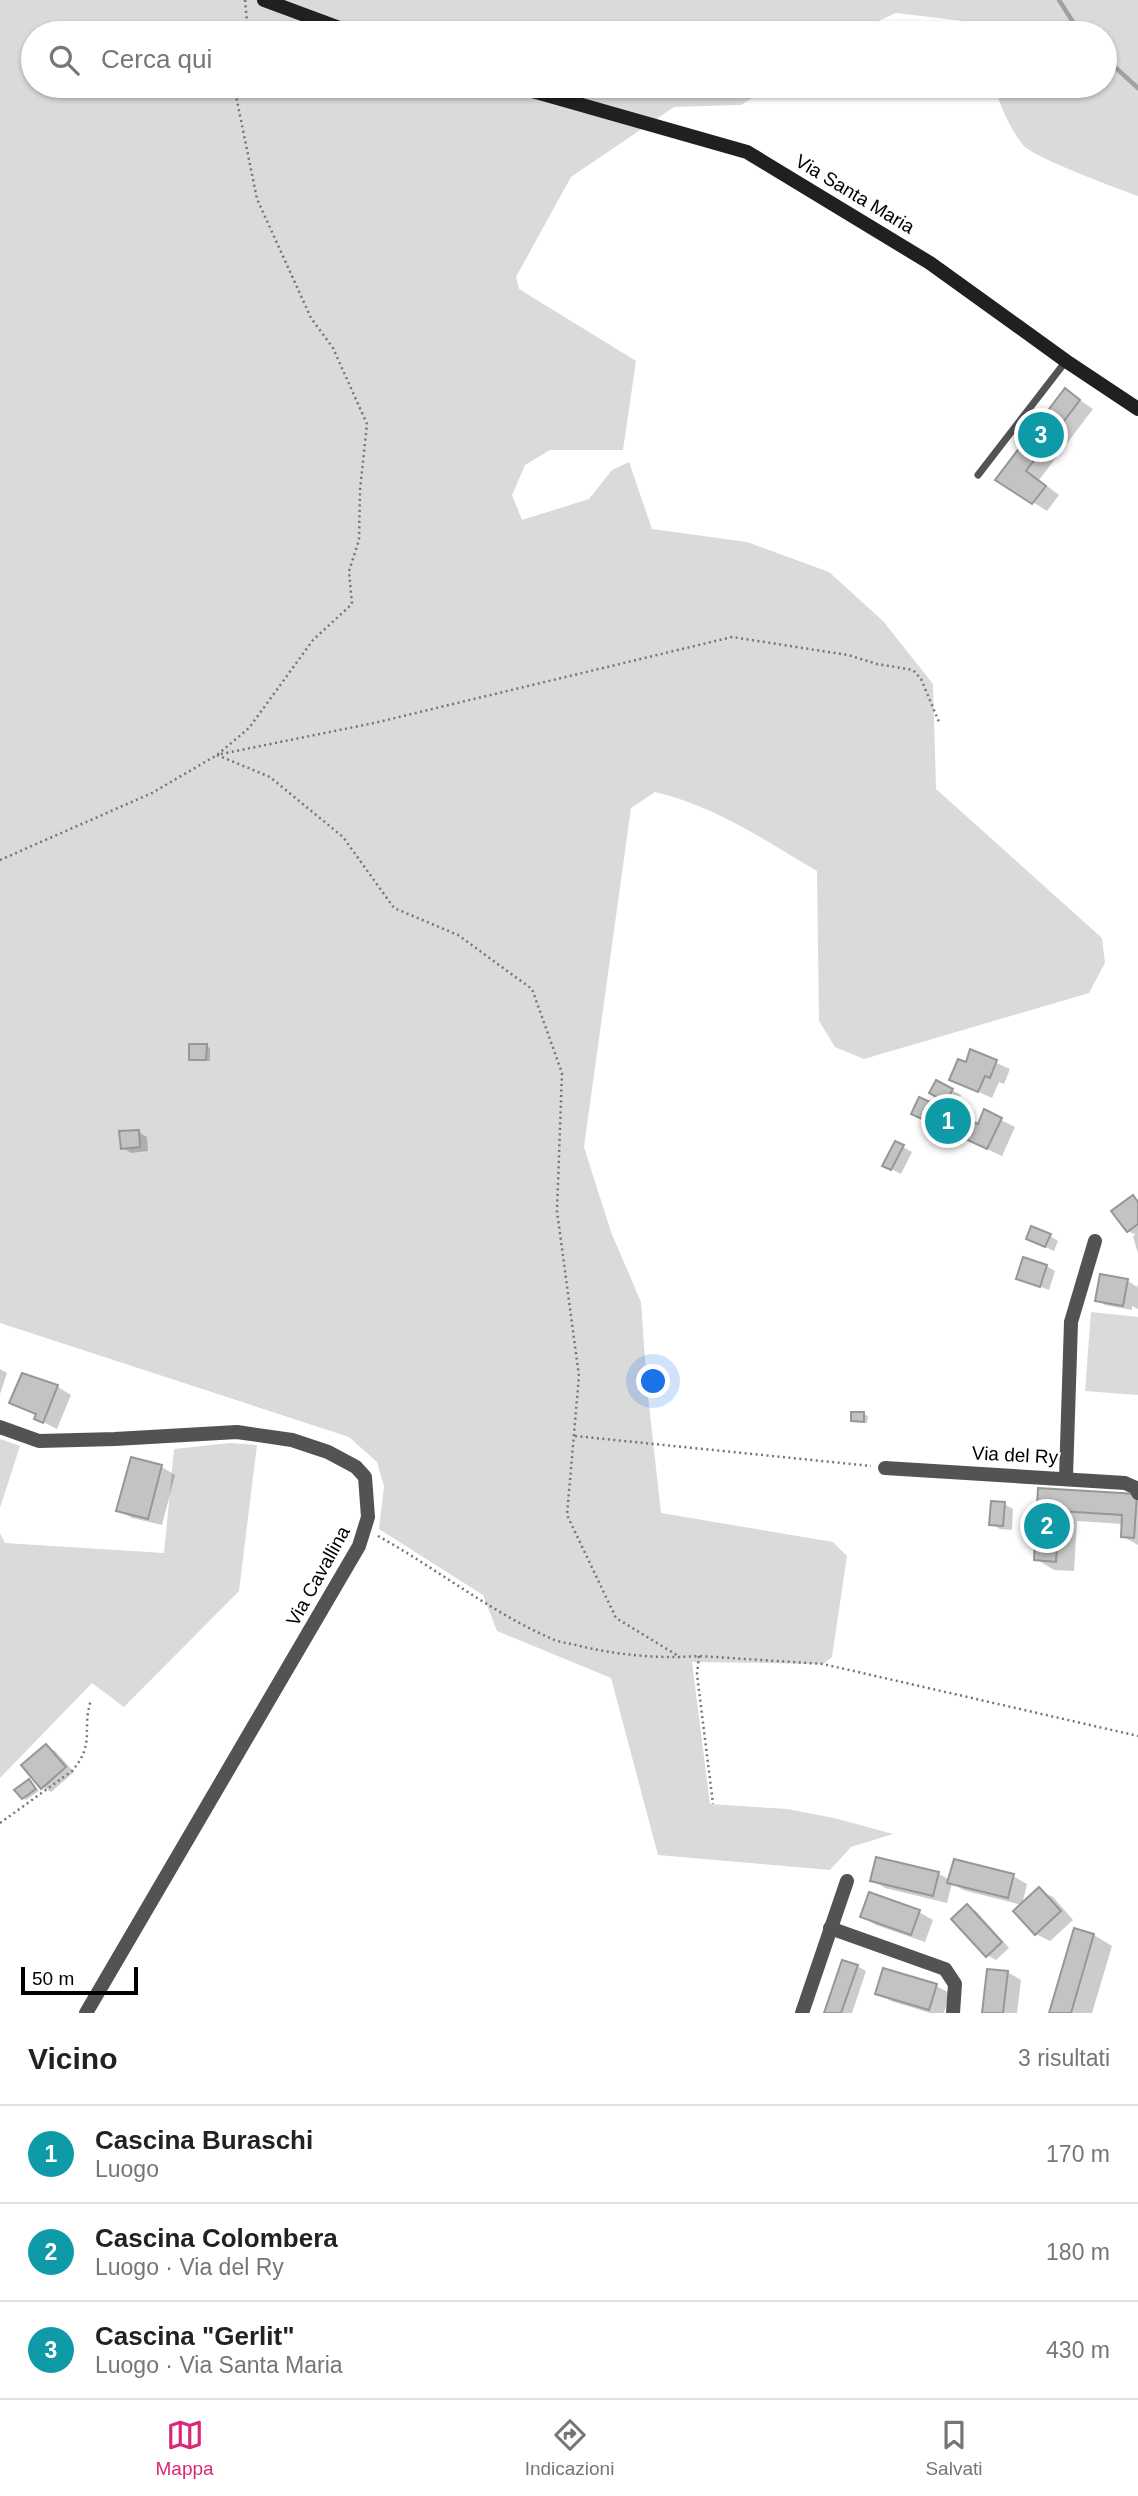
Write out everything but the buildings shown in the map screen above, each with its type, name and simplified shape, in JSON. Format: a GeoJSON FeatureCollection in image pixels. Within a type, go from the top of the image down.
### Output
{"type":"FeatureCollection","features":[{"type":"Feature","properties":{"kind":"street"},"geometry":{"type":"LineString","coordinates":[[264,0],[321,21]]}},
{"type":"Feature","properties":{"kind":"street","name":"Via Santa Maria"},"geometry":{"type":"LineString","coordinates":[[558,98],[747,152],[930,263],[1138,409]]}},
{"type":"Feature","properties":{"kind":"street"},"geometry":{"type":"LineString","coordinates":[[1066,1477],[1071,1322],[1095,1241]]}},
{"type":"Feature","properties":{"kind":"street","name":"Via Cavallina"},"geometry":{"type":"LineString","coordinates":[[0,1427],[38,1441],[237,1432],[292,1440],[328,1452],[356,1467],[365,1478],[368,1502],[366,1530],[359,1546],[86,2013]]}},
{"type":"Feature","properties":{"kind":"street","name":"Via del Ry"},"geometry":{"type":"LineString","coordinates":[[885,1468],[1066,1477],[1125,1483],[1136,1488],[1138,1493]]}},
{"type":"Feature","properties":{"kind":"street"},"geometry":{"type":"LineString","coordinates":[[802,2013],[847,1881]]}},
{"type":"Feature","properties":{"kind":"street"},"geometry":{"type":"LineString","coordinates":[[830,1928],[945,1969],[955,1984],[953,2013]]}},
{"type":"Feature","properties":{"kind":"lane"},"geometry":{"type":"LineString","coordinates":[[978,475],[1066,361]]}},
{"type":"Feature","properties":{"kind":"path"},"geometry":{"type":"LineString","coordinates":[[245,0],[247,21]]}},
{"type":"Feature","properties":{"kind":"path"},"geometry":{"type":"LineString","coordinates":[[0,860],[152,793],[217,755],[249,728],[313,639],[352,604],[349,571],[359,540],[360,489],[367,424],[333,348],[311,318],[257,199],[236,98]]}},
{"type":"Feature","properties":{"kind":"path"},"geometry":{"type":"LineString","coordinates":[[217,755],[374,723],[732,636],[837,653],[913,670],[921,679],[939,722]]}},
{"type":"Feature","properties":{"kind":"path"},"geometry":{"type":"LineString","coordinates":[[217,755],[270,777],[343,836],[394,908],[458,935],[532,989],[562,1073],[556,1211],[579,1376],[567,1515],[616,1618],[680,1657]]}},
{"type":"Feature","properties":{"kind":"path"},"geometry":{"type":"LineString","coordinates":[[575,1436],[885,1468]]}},
{"type":"Feature","properties":{"kind":"path"},"geometry":{"type":"LineString","coordinates":[[366,1530],[465,1588],[492,1607],[552,1640],[612,1654],[699,1656],[822,1664],[1138,1735]]}},
{"type":"Feature","properties":{"kind":"path"},"geometry":{"type":"LineString","coordinates":[[699,1656],[697,1674],[713,1804]]}},
{"type":"Feature","properties":{"kind":"path"},"geometry":{"type":"LineString","coordinates":[[0,1823],[72,1771],[80,1762],[87,1747],[86,1721],[90,1700]]}},
{"type":"Feature","properties":{"kind":"shaded area"},"geometry":{"type":"Polygon","coordinates":[[[0,0],[1138,0],[1138,196],[1030,150],[1018,139],[998,98],[1117,98],[1117,21],[963,21],[896,13],[878,21],[21,21],[21,98],[752,98],[741,105],[674,107],[571,177],[516,277],[519,289],[636,361],[623,450],[550,450],[525,465],[512,495],[522,520],[589,499],[612,470],[629,462],[652,529],[747,542],[829,572],[883,621],[933,684],[936,789],[1102,938],[1105,963],[1089,993],[864,1059],[835,1047],[819,1021],[817,871],[739,825],[677,798],[655,792],[631,808],[584,1147],[611,1232],[641,1302],[661,1513],[833,1542],[847,1556],[832,1657],[823,1664],[692,1662],[710,1804],[787,1809],[893,1834],[851,1847],[830,1870],[658,1855],[611,1678],[497,1631],[483,1595],[379,1529],[384,1486],[377,1462],[349,1437],[0,1323],[0,0]]]}},
{"type":"Feature","properties":{"kind":"shaded area"},"geometry":{"type":"Polygon","coordinates":[[[1091,1312],[1138,1317],[1138,1395],[1085,1391],[1091,1312]]]}},
{"type":"Feature","properties":{"kind":"shaded area"},"geometry":{"type":"Polygon","coordinates":[[[0,1439],[20,1446],[0,1508],[0,1439]]]}},
{"type":"Feature","properties":{"kind":"shaded area"},"geometry":{"type":"Polygon","coordinates":[[[230,1443],[257,1445],[239,1591],[124,1707],[92,1683],[0,1778],[0,1533],[5,1543],[164,1553],[174,1449],[230,1443]]]}},
{"type":"Feature","properties":{"kind":"waterway"},"geometry":{"type":"LineString","coordinates":[[1059,0],[1072,21]]}},
{"type":"Feature","properties":{"kind":"waterway"},"geometry":{"type":"LineString","coordinates":[[1117,69],[1138,88]]}},
{"type":"Feature","properties":{"kind":"place","name":"Cascina \"Gerlit\""},"geometry":{"type":"Point","coordinates":[1041,435]}},
{"type":"Feature","properties":{"kind":"place","name":"Cascina Buraschi"},"geometry":{"type":"Point","coordinates":[948,1121]}},
{"type":"Feature","properties":{"kind":"place","name":"Cascina Colombera"},"geometry":{"type":"Point","coordinates":[1047,1526]}}]}
